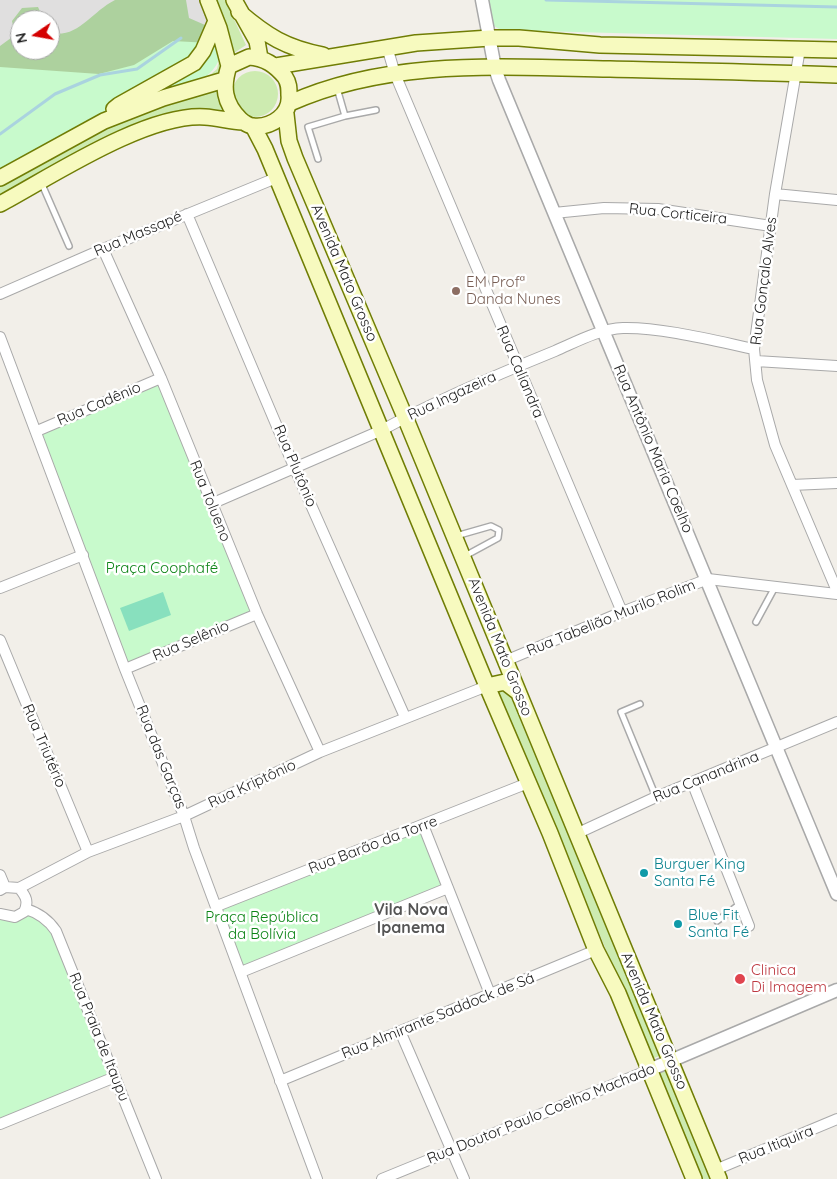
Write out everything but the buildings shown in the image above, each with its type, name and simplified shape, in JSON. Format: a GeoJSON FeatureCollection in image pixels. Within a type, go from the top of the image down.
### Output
{"type":"FeatureCollection","features":[{"type":"Feature","properties":{"kind":"main road"},"geometry":{"type":"LineString","coordinates":[[208,0],[216,20],[227,73],[225,96],[231,111],[248,124]]}},
{"type":"Feature","properties":{"kind":"main road"},"geometry":{"type":"LineString","coordinates":[[237,6],[264,33],[284,45],[332,56]]}},
{"type":"Feature","properties":{"kind":"main road"},"geometry":{"type":"LineString","coordinates":[[237,6],[257,42],[260,58]]}},
{"type":"Feature","properties":{"kind":"main road"},"geometry":{"type":"LineString","coordinates":[[104,121],[119,104],[194,63],[203,51],[216,20]]}},
{"type":"Feature","properties":{"kind":"main road"},"geometry":{"type":"LineString","coordinates":[[276,66],[387,48],[490,38],[519,38],[600,45],[837,50]]}},
{"type":"Feature","properties":{"kind":"main road"},"geometry":{"type":"LineString","coordinates":[[0,178],[104,121],[227,73],[244,59],[260,58],[276,66],[288,82],[288,108]]}},
{"type":"Feature","properties":{"kind":"main road"},"geometry":{"type":"LineString","coordinates":[[0,204],[109,145],[150,126],[204,117],[248,124],[270,123],[288,108],[316,91],[395,74],[462,67],[837,75]]}},
{"type":"Feature","properties":{"kind":"main road","name":"Avenida Mato Grosso"},"geometry":{"type":"LineString","coordinates":[[288,108],[290,141],[295,158],[405,417],[576,834],[672,1060],[717,1174]]}},
{"type":"Feature","properties":{"kind":"main road","name":"Avenida Mato Grosso"},"geometry":{"type":"LineString","coordinates":[[248,124],[276,178],[550,833],[596,950],[618,993],[694,1179]]}},
{"type":"Feature","properties":{"kind":"main road"},"geometry":{"type":"LineString","coordinates":[[487,686],[505,682],[518,692]]}},
{"type":"Feature","properties":{"kind":"main road"},"geometry":{"type":"LineString","coordinates":[[550,833],[560,838],[576,834]]}},
{"type":"Feature","properties":{"kind":"street","name":"Rua Antônio Maria Coelho"},"geometry":{"type":"LineString","coordinates":[[482,0],[495,68],[837,894]]}},
{"type":"Feature","properties":{"kind":"street","name":"Rua Caliandra"},"geometry":{"type":"LineString","coordinates":[[387,48],[395,74],[622,612]]}},
{"type":"Feature","properties":{"kind":"street","name":"Rua Gonçalo Alves"},"geometry":{"type":"LineString","coordinates":[[800,49],[775,194],[754,349],[757,380],[775,444],[837,592]]}},
{"type":"Feature","properties":{"kind":"street","name":"Rua Massapé"},"geometry":{"type":"LineString","coordinates":[[0,294],[103,248],[276,178]]}},
{"type":"Feature","properties":{"kind":"street"},"geometry":{"type":"LineString","coordinates":[[775,194],[837,200]]}},
{"type":"Feature","properties":{"kind":"street","name":"Rua Corticeira"},"geometry":{"type":"LineString","coordinates":[[554,213],[604,208],[658,209],[771,226]]}},
{"type":"Feature","properties":{"kind":"street","name":"Rua Plutônio"},"geometry":{"type":"LineString","coordinates":[[187,214],[295,468],[406,717]]}},
{"type":"Feature","properties":{"kind":"street","name":"Rua Tolueno"},"geometry":{"type":"LineString","coordinates":[[103,248],[161,378],[257,614],[320,752]]}},
{"type":"Feature","properties":{"kind":"street","name":"Rua Ingazeira"},"geometry":{"type":"LineString","coordinates":[[211,504],[382,430],[405,417],[518,366],[603,331],[623,328],[664,332],[754,349]]}},
{"type":"Feature","properties":{"kind":"street","name":"Rua das Garças"},"geometry":{"type":"LineString","coordinates":[[0,337],[37,431],[125,669],[184,816],[194,848],[317,1179]]}},
{"type":"Feature","properties":{"kind":"street"},"geometry":{"type":"LineString","coordinates":[[756,361],[837,366]]}},
{"type":"Feature","properties":{"kind":"street","name":"Rua Cadênio"},"geometry":{"type":"LineString","coordinates":[[37,431],[161,378]]}},
{"type":"Feature","properties":{"kind":"street"},"geometry":{"type":"LineString","coordinates":[[792,485],[837,483]]}},
{"type":"Feature","properties":{"kind":"street"},"geometry":{"type":"LineString","coordinates":[[0,588],[83,555]]}},
{"type":"Feature","properties":{"kind":"street","name":"Rua Tabelião Murilo Rolim"},"geometry":{"type":"LineString","coordinates":[[505,661],[622,612],[708,580],[837,592]]}},
{"type":"Feature","properties":{"kind":"street","name":"Rua Selênio"},"geometry":{"type":"LineString","coordinates":[[125,669],[257,614]]}},
{"type":"Feature","properties":{"kind":"street","name":"Rua Triutério"},"geometry":{"type":"LineString","coordinates":[[0,640],[88,852]]}},
{"type":"Feature","properties":{"kind":"street","name":"Rua Kriptônio"},"geometry":{"type":"LineString","coordinates":[[19,888],[88,852],[184,816],[320,752],[487,686]]}},
{"type":"Feature","properties":{"kind":"street","name":"Rua Canandrina"},"geometry":{"type":"LineString","coordinates":[[576,834],[656,797],[837,722]]}},
{"type":"Feature","properties":{"kind":"street"},"geometry":{"type":"LineString","coordinates":[[692,782],[749,926]]}},
{"type":"Feature","properties":{"kind":"street","name":"Rua Barão da Torre"},"geometry":{"type":"LineString","coordinates":[[217,906],[528,784]]}},
{"type":"Feature","properties":{"kind":"street"},"geometry":{"type":"LineString","coordinates":[[424,826],[490,994]]}},
{"type":"Feature","properties":{"kind":"street"},"geometry":{"type":"LineString","coordinates":[[0,875],[2,888],[19,888],[26,896],[26,909],[15,918],[3,917]]}},
{"type":"Feature","properties":{"kind":"street"},"geometry":{"type":"LineString","coordinates":[[241,972],[448,888]]}},
{"type":"Feature","properties":{"kind":"street","name":"Rua Praia de Itaupu"},"geometry":{"type":"LineString","coordinates":[[26,909],[43,917],[56,931],[156,1179]]}},
{"type":"Feature","properties":{"kind":"street","name":"Rua Almirante Saddock de Sá"},"geometry":{"type":"LineString","coordinates":[[280,1081],[596,950]]}},
{"type":"Feature","properties":{"kind":"street","name":"Rua Doutor Paulo Coelho Machado"},"geometry":{"type":"LineString","coordinates":[[382,1179],[649,1070],[837,990]]}},
{"type":"Feature","properties":{"kind":"street"},"geometry":{"type":"LineString","coordinates":[[400,1031],[464,1179]]}},
{"type":"Feature","properties":{"kind":"street"},"geometry":{"type":"LineString","coordinates":[[0,1124],[115,1076]]}},
{"type":"Feature","properties":{"kind":"street","name":"Rua Itiquira"},"geometry":{"type":"LineString","coordinates":[[717,1174],[837,1119]]}},
{"type":"Feature","properties":{"kind":"lane"},"geometry":{"type":"LineString","coordinates":[[337,86],[345,116]]}},
{"type":"Feature","properties":{"kind":"lane"},"geometry":{"type":"LineString","coordinates":[[318,159],[308,128],[345,116],[376,110]]}},
{"type":"Feature","properties":{"kind":"lane"},"geometry":{"type":"LineString","coordinates":[[41,182],[69,246]]}},
{"type":"Feature","properties":{"kind":"lane"},"geometry":{"type":"LineString","coordinates":[[454,536],[491,526],[499,530],[498,538],[463,557]]}},
{"type":"Feature","properties":{"kind":"lane"},"geometry":{"type":"LineString","coordinates":[[756,622],[776,587]]}},
{"type":"Feature","properties":{"kind":"lane"},"geometry":{"type":"LineString","coordinates":[[640,704],[621,712],[656,797]]}},
{"type":"Feature","properties":{"kind":"lane"},"geometry":{"type":"LineString","coordinates":[[717,921],[740,904]]}},
{"type":"Feature","properties":{"kind":"shaded area"},"geometry":{"type":"Polygon","coordinates":[[[0,0],[207,0],[219,28],[60,56],[60,10],[10,10],[10,60],[39,60],[0,67],[0,0]]]}},
{"type":"Feature","properties":{"kind":"green space"},"geometry":{"type":"Polygon","coordinates":[[[115,0],[186,0],[189,18],[212,28],[210,43],[0,134],[0,46],[10,39],[10,60],[60,60],[60,34],[77,28],[115,0]]]}},
{"type":"Feature","properties":{"kind":"green space"},"geometry":{"type":"Polygon","coordinates":[[[211,0],[225,0],[246,45],[231,55],[211,0]]]}},
{"type":"Feature","properties":{"kind":"green space"},"geometry":{"type":"Polygon","coordinates":[[[486,0],[837,0],[837,39],[501,30],[492,25],[486,0]]]}},
{"type":"Feature","properties":{"kind":"green space"},"geometry":{"type":"Polygon","coordinates":[[[38,7],[39,10],[20,10],[22,8],[38,7]]]}},
{"type":"Feature","properties":{"kind":"green space"},"geometry":{"type":"Polygon","coordinates":[[[221,39],[219,60],[208,75],[197,85],[0,172],[0,67],[99,74],[134,65],[173,41],[210,43],[221,39]]]}},
{"type":"Feature","properties":{"kind":"green space"},"geometry":{"type":"Polygon","coordinates":[[[222,48],[227,53],[220,76],[219,89],[225,112],[175,117],[0,201],[0,172],[198,85],[217,69],[222,48]]]}},
{"type":"Feature","properties":{"kind":"green space"},"geometry":{"type":"Polygon","coordinates":[[[255,71],[268,75],[274,81],[278,94],[274,107],[268,113],[255,117],[242,113],[236,107],[232,94],[236,81],[242,75],[255,71]]]}},
{"type":"Feature","properties":{"kind":"green space","name":"Praça Coophafé"},"geometry":{"type":"Polygon","coordinates":[[[161,378],[257,614],[125,669],[37,431],[161,378]]]}},
{"type":"Feature","properties":{"kind":"green space"},"geometry":{"type":"Polygon","coordinates":[[[163,592],[171,615],[129,631],[120,608],[163,592]]]}},
{"type":"Feature","properties":{"kind":"green space"},"geometry":{"type":"Polygon","coordinates":[[[507,676],[664,1054],[652,1059],[493,681],[507,676]]]}},
{"type":"Feature","properties":{"kind":"green space","name":"Praça República da Bolívia"},"geometry":{"type":"Polygon","coordinates":[[[423,825],[448,888],[241,972],[217,906],[423,825]]]}},
{"type":"Feature","properties":{"kind":"green space"},"geometry":{"type":"Polygon","coordinates":[[[24,912],[50,922],[115,1077],[0,1124],[0,920],[24,912]]]}},
{"type":"Feature","properties":{"kind":"green space"},"geometry":{"type":"Polygon","coordinates":[[[665,1057],[715,1179],[702,1179],[653,1062],[665,1057]]]}},
{"type":"Feature","properties":{"kind":"waterway"},"geometry":{"type":"LineString","coordinates":[[546,0],[837,7]]}},
{"type":"Feature","properties":{"kind":"waterway"},"geometry":{"type":"LineString","coordinates":[[0,134],[55,94],[100,75],[137,69],[181,38]]}},
{"type":"Feature","properties":{"kind":"place","name":"EM Profª Danda Nunes"},"geometry":{"type":"Point","coordinates":[456,291]}},
{"type":"Feature","properties":{"kind":"place","name":"Burguer King Santa Fé"},"geometry":{"type":"Point","coordinates":[644,873]}},
{"type":"Feature","properties":{"kind":"place","name":"Blue Fit Santa Fé"},"geometry":{"type":"Point","coordinates":[678,924]}},
{"type":"Feature","properties":{"kind":"place","name":"Clinica Di Imagem"},"geometry":{"type":"Point","coordinates":[740,979]}},
{"type":"Feature","properties":{"kind":"district","name":"Vila Nova Ipanema"},"geometry":{"type":"Point","coordinates":[411,919]}}]}
